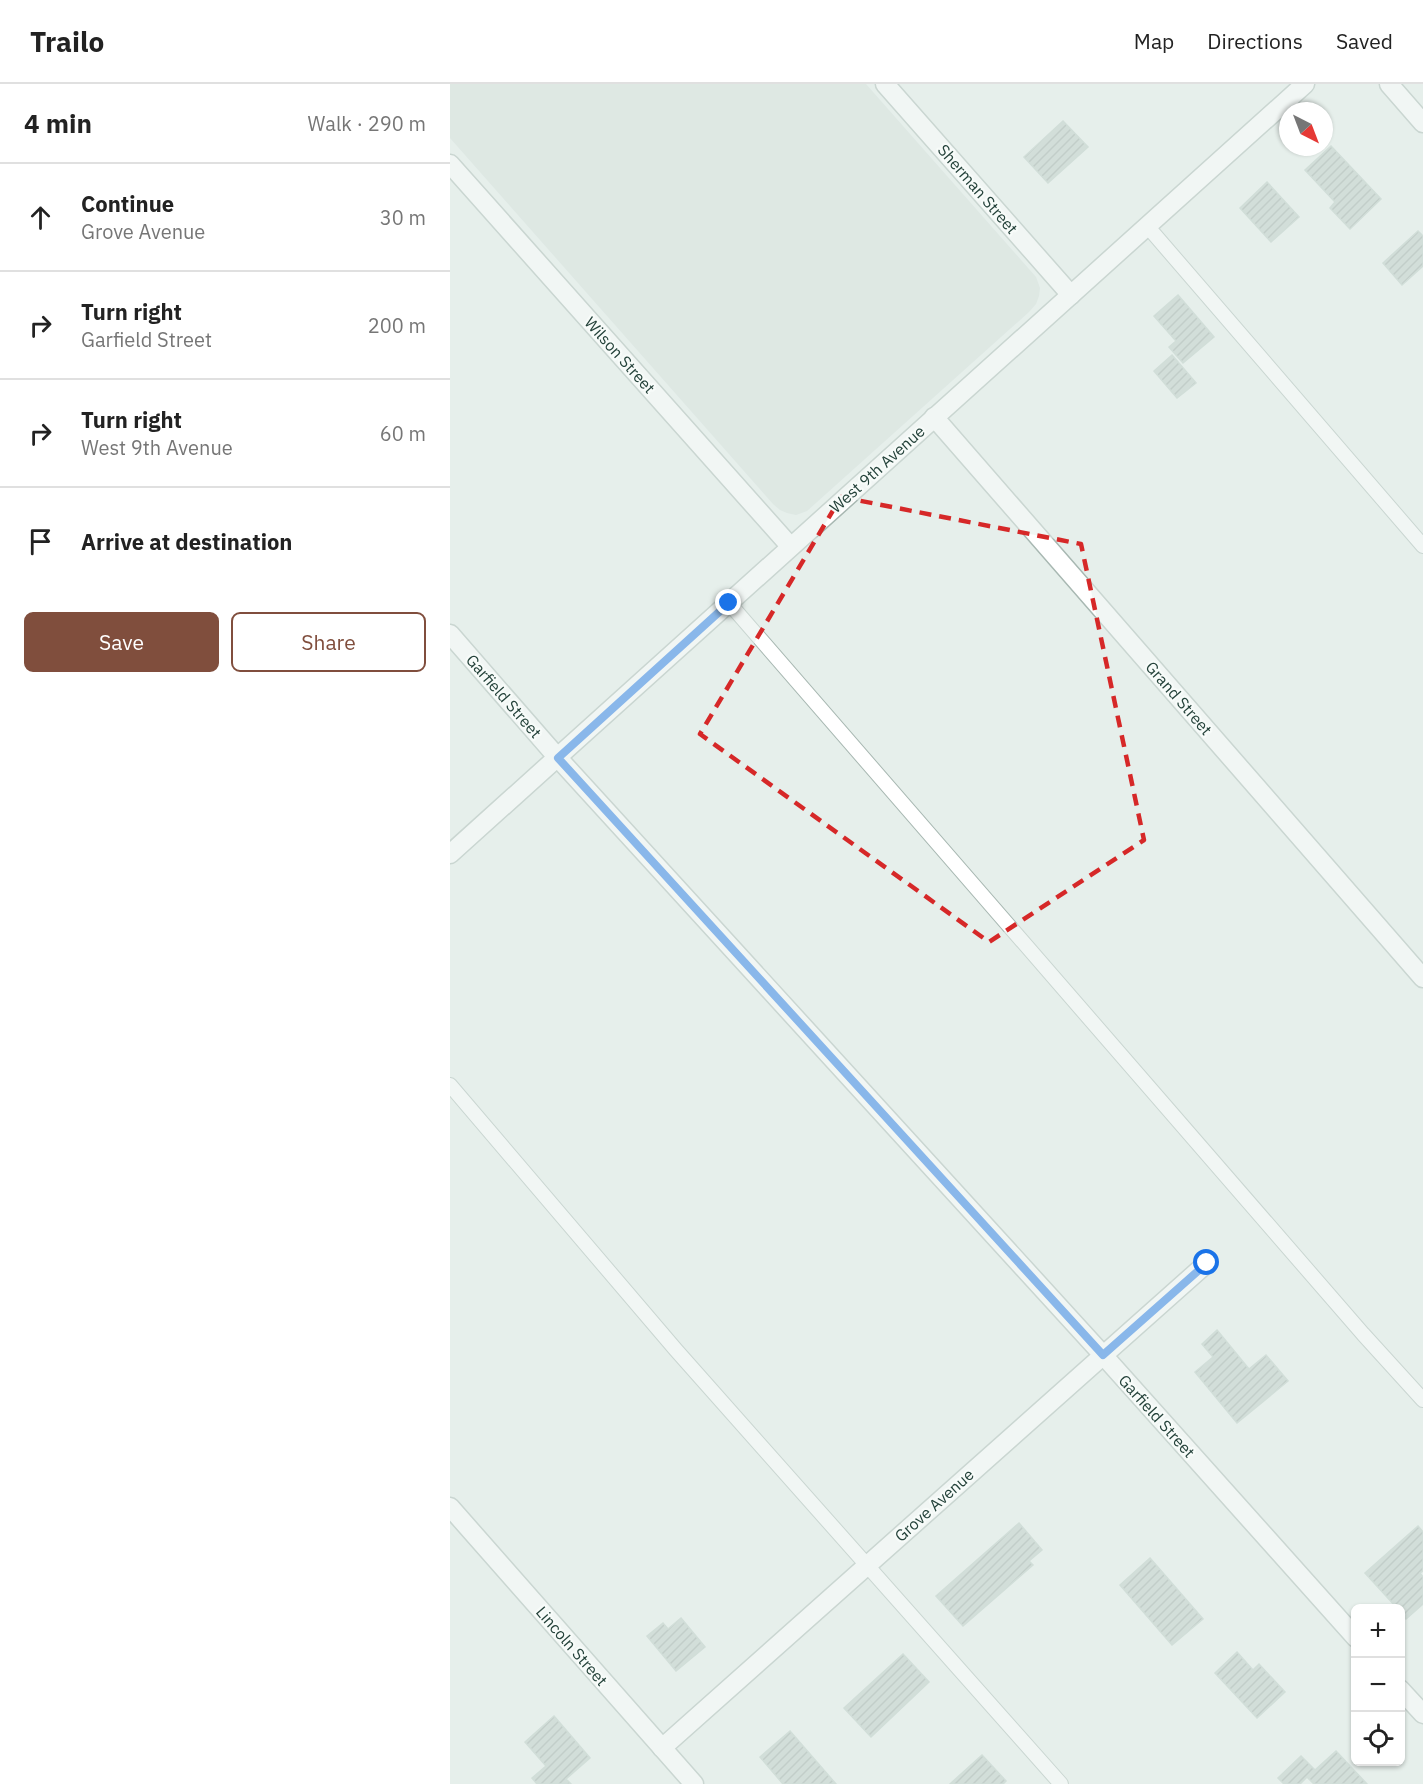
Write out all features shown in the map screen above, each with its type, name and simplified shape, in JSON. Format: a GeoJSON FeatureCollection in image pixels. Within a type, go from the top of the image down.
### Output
{"type":"FeatureCollection","features":[{"type":"Feature","properties":{"kind":"street","name":"Sherman Street"},"geometry":{"type":"LineString","coordinates":[[885,84],[1071,295]]}},
{"type":"Feature","properties":{"kind":"street","name":"West 9th Avenue"},"geometry":{"type":"LineString","coordinates":[[450,854],[1305,84]]}},
{"type":"Feature","properties":{"kind":"street"},"geometry":{"type":"LineString","coordinates":[[1389,84],[1423,123]]}},
{"type":"Feature","properties":{"kind":"street","name":"Wilson Street"},"geometry":{"type":"LineString","coordinates":[[450,164],[790,546]]}},
{"type":"Feature","properties":{"kind":"street","name":"Grand Street"},"geometry":{"type":"LineString","coordinates":[[934,417],[1423,978]]}},
{"type":"Feature","properties":{"kind":"street","name":"Garfield Street"},"geometry":{"type":"LineString","coordinates":[[450,634],[558,758],[1103,1355],[1351,1632]]}},
{"type":"Feature","properties":{"kind":"street","name":"Grove Avenue"},"geometry":{"type":"LineString","coordinates":[[662,1748],[1207,1263]]}},
{"type":"Feature","properties":{"kind":"street","name":"Lincoln Street"},"geometry":{"type":"LineString","coordinates":[[450,1507],[694,1784]]}},
{"type":"Feature","properties":{"kind":"street"},"geometry":{"type":"LineString","coordinates":[[1405,1694],[1423,1714]]}},
{"type":"Feature","properties":{"kind":"lane"},"geometry":{"type":"LineString","coordinates":[[1148,227],[1423,546]]}},
{"type":"Feature","properties":{"kind":"lane"},"geometry":{"type":"LineString","coordinates":[[729,603],[1363,1334],[1423,1400]]}},
{"type":"Feature","properties":{"kind":"lane"},"geometry":{"type":"LineString","coordinates":[[450,1084],[676,1350],[1061,1784]]}},
{"type":"Feature","properties":{"kind":"highlighted area"},"geometry":{"type":"Polygon","coordinates":[[[841,497],[1081,544],[1144,840],[989,942],[700,734],[841,497]]]}},
{"type":"Feature","properties":{"kind":"shaded area"},"geometry":{"type":"Polygon","coordinates":[[[450,84],[866,84],[1036,277],[1040,288],[1039,296],[1029,312],[807,511],[796,515],[787,513],[773,504],[450,138],[450,84]]]}},
{"type":"Feature","properties":{"kind":"building"},"geometry":{"type":"Polygon","coordinates":[[[1063,121],[1088,147],[1048,183],[1024,157],[1063,121]]]}},
{"type":"Feature","properties":{"kind":"building"},"geometry":{"type":"Polygon","coordinates":[[[1333,148],[1381,199],[1350,229],[1330,208],[1335,202],[1305,170],[1320,156],[1333,156],[1333,148]]]}},
{"type":"Feature","properties":{"kind":"building"},"geometry":{"type":"Polygon","coordinates":[[[1267,182],[1299,217],[1271,242],[1240,208],[1267,182]]]}},
{"type":"Feature","properties":{"kind":"building"},"geometry":{"type":"Polygon","coordinates":[[[1418,231],[1423,236],[1423,266],[1402,285],[1383,263],[1418,231]]]}},
{"type":"Feature","properties":{"kind":"building"},"geometry":{"type":"Polygon","coordinates":[[[1178,295],[1214,337],[1183,363],[1169,347],[1176,341],[1154,316],[1178,295]]]}},
{"type":"Feature","properties":{"kind":"building"},"geometry":{"type":"Polygon","coordinates":[[[1172,355],[1196,383],[1177,398],[1154,371],[1172,355]]]}},
{"type":"Feature","properties":{"kind":"building"},"geometry":{"type":"Polygon","coordinates":[[[1217,1330],[1249,1369],[1266,1355],[1288,1381],[1237,1423],[1195,1372],[1213,1357],[1202,1344],[1217,1330]]]}},
{"type":"Feature","properties":{"kind":"building"},"geometry":{"type":"Polygon","coordinates":[[[1019,1523],[1042,1550],[1029,1561],[1033,1565],[963,1626],[936,1596],[1019,1523]]]}},
{"type":"Feature","properties":{"kind":"building"},"geometry":{"type":"Polygon","coordinates":[[[1418,1526],[1423,1532],[1423,1571],[1420,1573],[1423,1577],[1423,1604],[1406,1619],[1405,1604],[1393,1604],[1365,1573],[1418,1526]]]}},
{"type":"Feature","properties":{"kind":"building"},"geometry":{"type":"Polygon","coordinates":[[[1150,1558],[1203,1619],[1172,1645],[1120,1585],[1150,1558]]]}},
{"type":"Feature","properties":{"kind":"building"},"geometry":{"type":"Polygon","coordinates":[[[681,1618],[705,1647],[676,1671],[647,1636],[663,1623],[668,1629],[681,1618]]]}},
{"type":"Feature","properties":{"kind":"building"},"geometry":{"type":"Polygon","coordinates":[[[1237,1652],[1253,1670],[1259,1664],[1285,1692],[1257,1718],[1215,1673],[1237,1652]]]}},
{"type":"Feature","properties":{"kind":"building"},"geometry":{"type":"Polygon","coordinates":[[[903,1654],[929,1682],[871,1737],[844,1708],[903,1654]]]}},
{"type":"Feature","properties":{"kind":"building"},"geometry":{"type":"Polygon","coordinates":[[[554,1716],[590,1758],[566,1779],[571,1784],[537,1784],[532,1778],[546,1766],[525,1742],[554,1716]]]}},
{"type":"Feature","properties":{"kind":"building"},"geometry":{"type":"Polygon","coordinates":[[[790,1731],[836,1784],[783,1784],[760,1757],[790,1731]]]}},
{"type":"Feature","properties":{"kind":"building"},"geometry":{"type":"Polygon","coordinates":[[[1336,1751],[1367,1784],[1314,1784],[1307,1777],[1300,1784],[1284,1784],[1278,1778],[1301,1756],[1315,1770],[1336,1751]]]}},
{"type":"Feature","properties":{"kind":"building"},"geometry":{"type":"Polygon","coordinates":[[[982,1755],[1006,1781],[1003,1784],[950,1784],[982,1755]]]}},
{"type":"Feature","properties":{"kind":"route"},"geometry":{"type":"LineString","coordinates":[[729,603],[558,758],[1103,1355],[1207,1263]]}}]}
